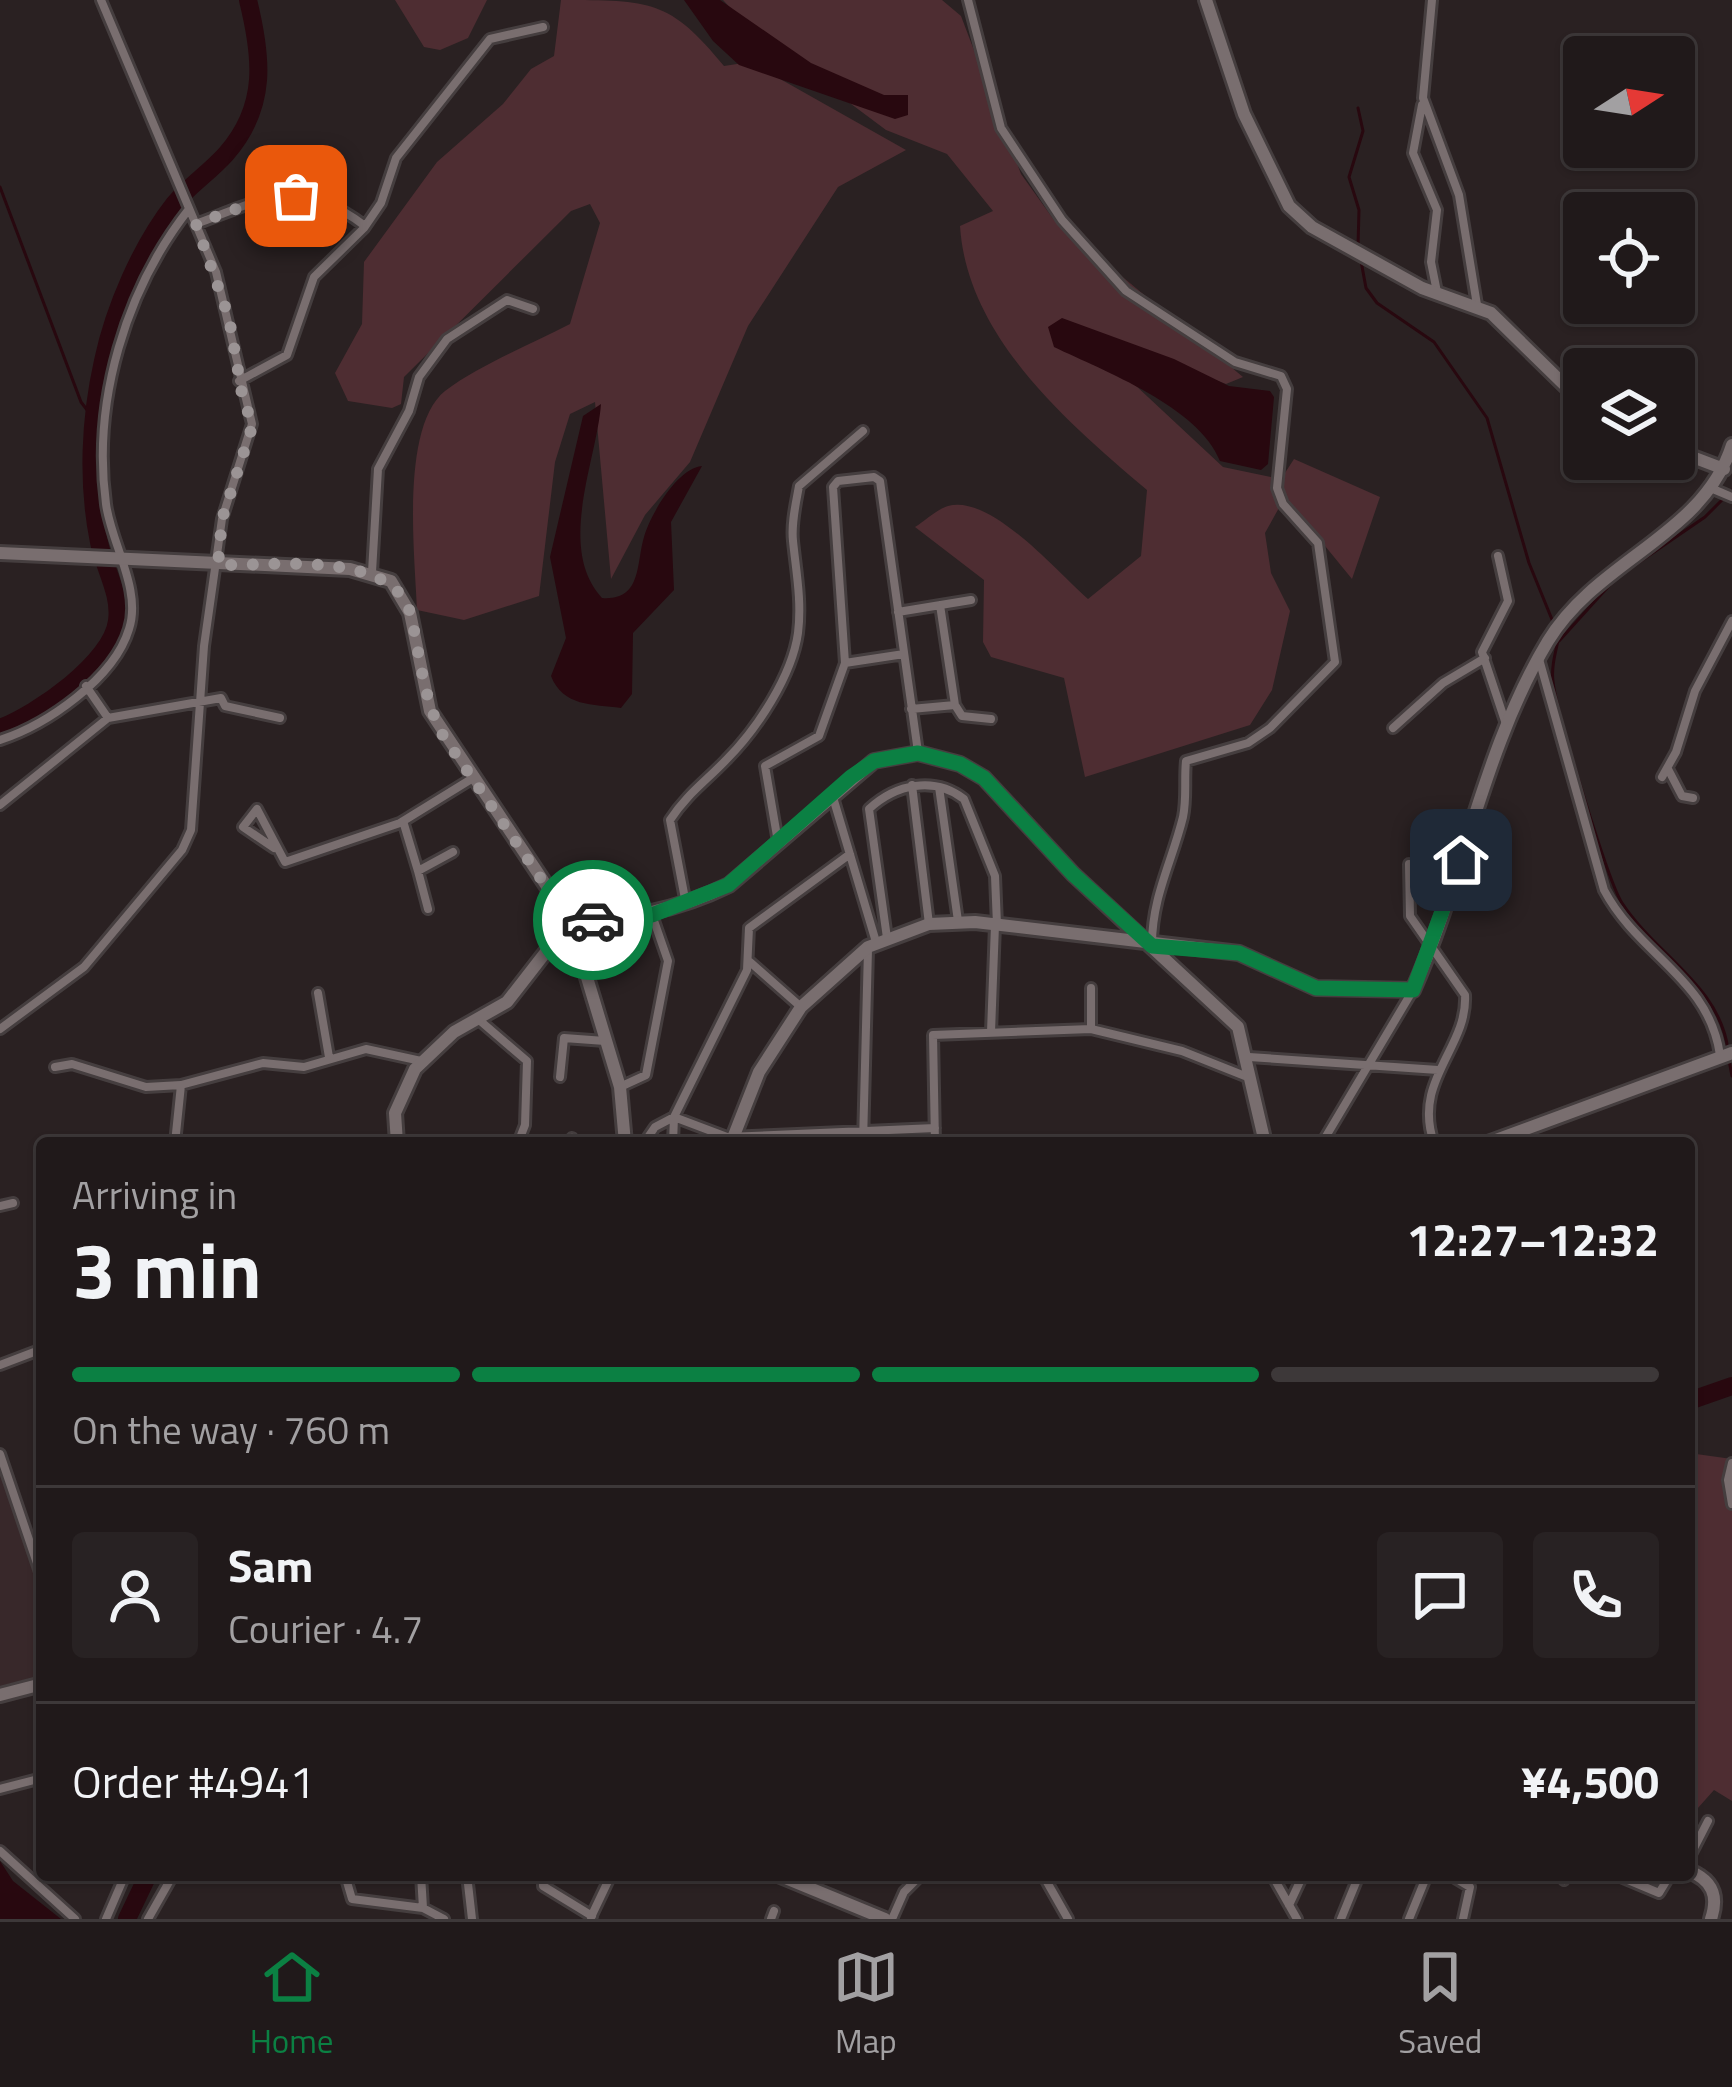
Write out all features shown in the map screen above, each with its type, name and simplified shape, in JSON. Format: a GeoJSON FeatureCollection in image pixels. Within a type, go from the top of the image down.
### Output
{"type":"FeatureCollection","features":[{"type":"Feature","properties":{"kind":"street"},"geometry":{"type":"LineString","coordinates":[[0,1029],[85,967],[182,850],[191,830],[222,519],[253,424],[239,381],[229,318],[196,224],[101,0]]}},
{"type":"Feature","properties":{"kind":"street"},"geometry":{"type":"LineString","coordinates":[[968,0],[1001,128],[1062,220],[1126,291],[1235,362],[1281,376],[1287,389],[1277,488],[1283,504],[1318,543],[1336,662],[1259,736],[1186,761],[1186,802],[1172,860],[1158,884],[1152,946]]}},
{"type":"Feature","properties":{"kind":"street"},"geometry":{"type":"LineString","coordinates":[[1206,0],[1244,114],[1288,206],[1312,227],[1437,293],[1477,305],[1563,385]]}},
{"type":"Feature","properties":{"kind":"street"},"geometry":{"type":"LineString","coordinates":[[1432,0],[1424,98],[1413,153],[1437,210],[1430,262],[1437,293]]}},
{"type":"Feature","properties":{"kind":"street"},"geometry":{"type":"LineString","coordinates":[[239,381],[287,355],[314,277],[365,226],[381,203],[396,158],[490,39],[543,27]]}},
{"type":"Feature","properties":{"kind":"street"},"geometry":{"type":"LineString","coordinates":[[1424,98],[1459,195],[1477,305]]}},
{"type":"Feature","properties":{"kind":"street"},"geometry":{"type":"LineString","coordinates":[[196,224],[284,191],[332,205],[365,226]]}},
{"type":"Feature","properties":{"kind":"street"},"geometry":{"type":"LineString","coordinates":[[0,740],[52,718],[116,656],[130,627],[106,503],[104,459],[116,360],[148,273],[190,209]]}},
{"type":"Feature","properties":{"kind":"street"},"geometry":{"type":"LineString","coordinates":[[371,572],[378,469],[409,411],[419,376],[447,339],[490,316],[507,300],[533,309]]}},
{"type":"Feature","properties":{"kind":"street"},"geometry":{"type":"LineString","coordinates":[[686,904],[670,820],[704,777],[726,760],[767,706],[791,661],[798,634],[799,569],[792,538],[799,485],[862,430]]}},
{"type":"Feature","properties":{"kind":"street"},"geometry":{"type":"LineString","coordinates":[[1326,1137],[1370,1068],[1431,951],[1506,724],[1539,657],[1589,590],[1716,491],[1732,445]]}},
{"type":"Feature","properties":{"kind":"street"},"geometry":{"type":"LineString","coordinates":[[1695,458],[1724,469]]}},
{"type":"Feature","properties":{"kind":"street"},"geometry":{"type":"LineString","coordinates":[[778,842],[765,766],[819,736],[845,663],[833,487],[838,481],[874,477],[880,482],[918,753]]}},
{"type":"Feature","properties":{"kind":"street"},"geometry":{"type":"LineString","coordinates":[[1716,491],[1731,497]]}},
{"type":"Feature","properties":{"kind":"street"},"geometry":{"type":"LineString","coordinates":[[0,553],[371,572],[391,581],[406,602],[430,711],[570,921],[620,1088],[624,1137]]}},
{"type":"Feature","properties":{"kind":"street"},"geometry":{"type":"LineString","coordinates":[[1498,556],[1508,601],[1503,619],[1483,646],[1506,724]]}},
{"type":"Feature","properties":{"kind":"street"},"geometry":{"type":"LineString","coordinates":[[898,612],[971,599]]}},
{"type":"Feature","properties":{"kind":"street"},"geometry":{"type":"LineString","coordinates":[[940,605],[955,705],[962,716],[992,719]]}},
{"type":"Feature","properties":{"kind":"street"},"geometry":{"type":"LineString","coordinates":[[1693,798],[1682,796],[1665,772],[1695,691],[1732,621]]}},
{"type":"Feature","properties":{"kind":"street"},"geometry":{"type":"LineString","coordinates":[[845,663],[904,654]]}},
{"type":"Feature","properties":{"kind":"street"},"geometry":{"type":"LineString","coordinates":[[1504,1137],[1726,1054],[1702,999],[1623,922],[1604,890],[1539,657]]}},
{"type":"Feature","properties":{"kind":"street"},"geometry":{"type":"LineString","coordinates":[[1394,728],[1443,683],[1484,658]]}},
{"type":"Feature","properties":{"kind":"street"},"geometry":{"type":"LineString","coordinates":[[86,686],[108,718]]}},
{"type":"Feature","properties":{"kind":"street"},"geometry":{"type":"LineString","coordinates":[[0,805],[108,718],[221,698],[226,706],[280,718]]}},
{"type":"Feature","properties":{"kind":"street"},"geometry":{"type":"LineString","coordinates":[[911,709],[955,705]]}},
{"type":"Feature","properties":{"kind":"street"},"geometry":{"type":"LineString","coordinates":[[397,1137],[398,1100],[421,1061],[477,1018],[507,1002],[570,921],[652,915],[728,885],[874,761],[918,753],[960,764],[984,778],[1073,874],[1223,1009],[1244,1036],[1264,1137]]}},
{"type":"Feature","properties":{"kind":"street"},"geometry":{"type":"LineString","coordinates":[[274,848],[243,827],[257,809],[285,862],[403,821],[473,778]]}},
{"type":"Feature","properties":{"kind":"street"},"geometry":{"type":"LineString","coordinates":[[912,785],[929,924]]}},
{"type":"Feature","properties":{"kind":"street"},"geometry":{"type":"LineString","coordinates":[[939,787],[958,921]]}},
{"type":"Feature","properties":{"kind":"street"},"geometry":{"type":"LineString","coordinates":[[864,1137],[877,943],[869,808],[897,788],[939,787],[959,794],[970,808],[995,876],[991,1032]]}},
{"type":"Feature","properties":{"kind":"street"},"geometry":{"type":"LineString","coordinates":[[832,794],[877,943]]}},
{"type":"Feature","properties":{"kind":"street"},"geometry":{"type":"LineString","coordinates":[[403,821],[428,909]]}},
{"type":"Feature","properties":{"kind":"street"},"geometry":{"type":"LineString","coordinates":[[418,871],[453,852]]}},
{"type":"Feature","properties":{"kind":"street"},"geometry":{"type":"LineString","coordinates":[[673,1137],[674,1118],[750,962],[749,928],[850,854]]}},
{"type":"Feature","properties":{"kind":"street"},"geometry":{"type":"LineString","coordinates":[[1409,864],[1410,916],[1431,951],[1461,984],[1466,1005],[1438,1070],[1427,1112],[1433,1137]]}},
{"type":"Feature","properties":{"kind":"street"},"geometry":{"type":"LineString","coordinates":[[620,1088],[646,1075],[652,1023],[666,983],[668,961],[652,915]]}},
{"type":"Feature","properties":{"kind":"street"},"geometry":{"type":"LineString","coordinates":[[733,1137],[759,1072],[801,1007],[877,943],[929,924],[958,921],[1239,953],[1316,988],[1413,990]]}},
{"type":"Feature","properties":{"kind":"street"},"geometry":{"type":"LineString","coordinates":[[750,962],[801,1007]]}},
{"type":"Feature","properties":{"kind":"street"},"geometry":{"type":"LineString","coordinates":[[1091,988],[1091,1029]]}},
{"type":"Feature","properties":{"kind":"street"},"geometry":{"type":"LineString","coordinates":[[318,993],[328,1058]]}},
{"type":"Feature","properties":{"kind":"street"},"geometry":{"type":"LineString","coordinates":[[477,1018],[526,1061],[525,1125],[520,1137]]}},
{"type":"Feature","properties":{"kind":"street"},"geometry":{"type":"LineString","coordinates":[[935,1137],[933,1035],[1091,1029],[1182,1051],[1253,1078]]}},
{"type":"Feature","properties":{"kind":"street"},"geometry":{"type":"LineString","coordinates":[[560,1077],[564,1038],[606,1041]]}},
{"type":"Feature","properties":{"kind":"street"},"geometry":{"type":"LineString","coordinates":[[56,1067],[72,1064],[146,1088],[181,1085],[263,1064],[304,1067],[366,1048],[421,1061]]}},
{"type":"Feature","properties":{"kind":"street"},"geometry":{"type":"LineString","coordinates":[[1249,1057],[1288,1056],[1370,1068],[1438,1070]]}},
{"type":"Feature","properties":{"kind":"street"},"geometry":{"type":"LineString","coordinates":[[176,1137],[181,1085]]}},
{"type":"Feature","properties":{"kind":"street"},"geometry":{"type":"LineString","coordinates":[[648,1137],[655,1127],[674,1118],[724,1137]]}},
{"type":"Feature","properties":{"kind":"street"},"geometry":{"type":"LineString","coordinates":[[782,1137],[935,1128]]}},
{"type":"Feature","properties":{"kind":"street"},"geometry":{"type":"LineString","coordinates":[[0,1206],[13,1203]]}},
{"type":"Feature","properties":{"kind":"street"},"geometry":{"type":"LineString","coordinates":[[0,1365],[36,1351]]}},
{"type":"Feature","properties":{"kind":"street"},"geometry":{"type":"LineString","coordinates":[[0,1454],[36,1560]]}},
{"type":"Feature","properties":{"kind":"street"},"geometry":{"type":"LineString","coordinates":[[1732,1463],[1732,1504]]}},
{"type":"Feature","properties":{"kind":"street"},"geometry":{"type":"LineString","coordinates":[[0,1695],[36,1686]]}},
{"type":"Feature","properties":{"kind":"street"},"geometry":{"type":"LineString","coordinates":[[0,1789],[36,1780]]}},
{"type":"Feature","properties":{"kind":"street"},"geometry":{"type":"LineString","coordinates":[[1695,1846],[1708,1821]]}},
{"type":"Feature","properties":{"kind":"street"},"geometry":{"type":"LineString","coordinates":[[0,1851],[76,1919]]}},
{"type":"Feature","properties":{"kind":"street"},"geometry":{"type":"LineString","coordinates":[[1695,1875],[1709,1883],[1716,1897],[1711,1919]]}},
{"type":"Feature","properties":{"kind":"street"},"geometry":{"type":"LineString","coordinates":[[106,1919],[122,1881]]}},
{"type":"Feature","properties":{"kind":"street"},"geometry":{"type":"LineString","coordinates":[[148,1919],[170,1881]]}},
{"type":"Feature","properties":{"kind":"street"},"geometry":{"type":"LineString","coordinates":[[347,1881],[352,1899],[423,1908],[444,1919]]}},
{"type":"Feature","properties":{"kind":"street"},"geometry":{"type":"LineString","coordinates":[[421,1881],[423,1908]]}},
{"type":"Feature","properties":{"kind":"street"},"geometry":{"type":"LineString","coordinates":[[468,1881],[472,1919]]}},
{"type":"Feature","properties":{"kind":"street"},"geometry":{"type":"LineString","coordinates":[[543,1881],[543,1886],[591,1918],[608,1881]]}},
{"type":"Feature","properties":{"kind":"street"},"geometry":{"type":"LineString","coordinates":[[793,1881],[889,1919],[915,1881]]}},
{"type":"Feature","properties":{"kind":"street"},"geometry":{"type":"LineString","coordinates":[[1046,1881],[1068,1919]]}},
{"type":"Feature","properties":{"kind":"street"},"geometry":{"type":"LineString","coordinates":[[1275,1881],[1297,1919]]}},
{"type":"Feature","properties":{"kind":"street"},"geometry":{"type":"LineString","coordinates":[[1288,1905],[1300,1881]]}},
{"type":"Feature","properties":{"kind":"street"},"geometry":{"type":"LineString","coordinates":[[1340,1919],[1357,1881]]}},
{"type":"Feature","properties":{"kind":"street"},"geometry":{"type":"LineString","coordinates":[[1408,1919],[1424,1881]]}},
{"type":"Feature","properties":{"kind":"street"},"geometry":{"type":"LineString","coordinates":[[1460,1881],[1470,1887],[1463,1919]]}},
{"type":"Feature","properties":{"kind":"street"},"geometry":{"type":"LineString","coordinates":[[1630,1881],[1659,1893],[1666,1881]]}},
{"type":"Feature","properties":{"kind":"shaded area"},"geometry":{"type":"Polygon","coordinates":[[[395,0],[487,0],[468,38],[440,50],[424,47],[395,0]]]}},
{"type":"Feature","properties":{"kind":"shaded area"},"geometry":{"type":"Polygon","coordinates":[[[561,0],[617,1],[656,8],[688,28],[724,66],[750,62],[906,150],[838,187],[748,326],[690,462],[645,515],[611,579],[595,402],[570,414],[555,462],[539,596],[464,620],[417,610],[413,494],[421,433],[445,391],[570,324],[600,223],[590,204],[571,211],[404,377],[401,404],[392,408],[348,401],[335,373],[362,324],[364,262],[437,162],[503,104],[531,69],[554,56],[561,0]]]}},
{"type":"Feature","properties":{"kind":"shaded area"},"geometry":{"type":"Polygon","coordinates":[[[684,0],[720,0],[811,63],[884,95],[908,95],[908,115],[895,119],[739,65],[713,41],[684,0]]]}},
{"type":"Feature","properties":{"kind":"shaded area"},"geometry":{"type":"Polygon","coordinates":[[[723,0],[942,0],[961,16],[1021,174],[1054,220],[1243,377],[1226,384],[1074,328],[1223,467],[1281,479],[1294,459],[1380,497],[1352,579],[1285,497],[1265,533],[1271,573],[1290,611],[1272,690],[1250,725],[1085,777],[1064,678],[991,657],[983,642],[984,580],[915,527],[948,506],[965,505],[984,512],[1022,538],[1088,599],[1141,556],[1147,490],[1055,406],[1001,341],[967,266],[960,226],[993,211],[947,154],[886,130],[748,27],[723,0]]]}},
{"type":"Feature","properties":{"kind":"shaded area"},"geometry":{"type":"Polygon","coordinates":[[[1062,318],[1174,359],[1229,386],[1270,391],[1274,397],[1268,464],[1261,470],[1220,461],[1209,442],[1171,408],[1054,347],[1048,327],[1062,318]]]}},
{"type":"Feature","properties":{"kind":"shaded area"},"geometry":{"type":"Polygon","coordinates":[[[601,404],[580,529],[589,578],[602,598],[624,594],[631,587],[644,537],[659,505],[675,483],[702,466],[671,522],[674,590],[633,633],[632,694],[621,708],[571,699],[551,676],[566,638],[550,557],[583,416],[601,404]]]}},
{"type":"Feature","properties":{"kind":"shaded area"},"geometry":{"type":"Polygon","coordinates":[[[1695,1454],[1732,1459],[1732,1801],[1714,1790],[1695,1811],[1695,1454]]]}},
{"type":"Feature","properties":{"kind":"shaded area"},"geometry":{"type":"Polygon","coordinates":[[[0,1467],[36,1576],[36,1677],[0,1686],[0,1467]]]}},
{"type":"Feature","properties":{"kind":"shaded area"},"geometry":{"type":"Polygon","coordinates":[[[0,1861],[13,1881],[61,1919],[0,1919],[0,1861]]]}},
{"type":"Feature","properties":{"kind":"waterway"},"geometry":{"type":"LineString","coordinates":[[0,728],[70,685],[112,637],[117,601],[99,542],[92,474],[95,405],[103,361],[122,300],[151,239],[174,204],[226,154],[249,118],[258,61],[248,0]]}},
{"type":"Feature","properties":{"kind":"waterway"},"geometry":{"type":"LineString","coordinates":[[1358,108],[1363,131],[1349,177],[1359,210],[1358,246]]}},
{"type":"Feature","properties":{"kind":"waterway"},"geometry":{"type":"LineString","coordinates":[[0,187],[81,402],[94,419]]}},
{"type":"Feature","properties":{"kind":"waterway"},"geometry":{"type":"LineString","coordinates":[[1361,261],[1366,288],[1377,303],[1434,342],[1487,418],[1529,563],[1553,622]]}},
{"type":"Feature","properties":{"kind":"waterway"},"geometry":{"type":"LineString","coordinates":[[1559,641],[1616,578],[1705,517],[1732,490]]}},
{"type":"Feature","properties":{"kind":"waterway"},"geometry":{"type":"LineString","coordinates":[[1559,636],[1553,670],[1556,699],[1615,889],[1636,922],[1713,1007],[1728,1050]]}},
{"type":"Feature","properties":{"kind":"waterway"},"geometry":{"type":"LineString","coordinates":[[1729,1060],[1732,1076]]}},
{"type":"Feature","properties":{"kind":"waterway"},"geometry":{"type":"LineString","coordinates":[[1695,1399],[1732,1386]]}},
{"type":"Feature","properties":{"kind":"waterway"},"geometry":{"type":"LineString","coordinates":[[127,1919],[145,1881]]}},
{"type":"Feature","properties":{"kind":"way so far"},"geometry":{"type":"LineString","coordinates":[[296,196],[284,191],[196,224],[216,272],[243,400],[253,424],[222,519],[218,565],[350,569],[391,581],[402,592],[410,613],[430,711],[442,734],[570,921],[593,920]]}},
{"type":"Feature","properties":{"kind":"route"},"geometry":{"type":"LineString","coordinates":[[593,920],[652,915],[701,899],[728,885],[874,761],[918,753],[960,764],[984,778],[1073,874],[1152,946],[1212,949],[1264,959],[1316,988],[1413,990],[1461,860]]}}]}
